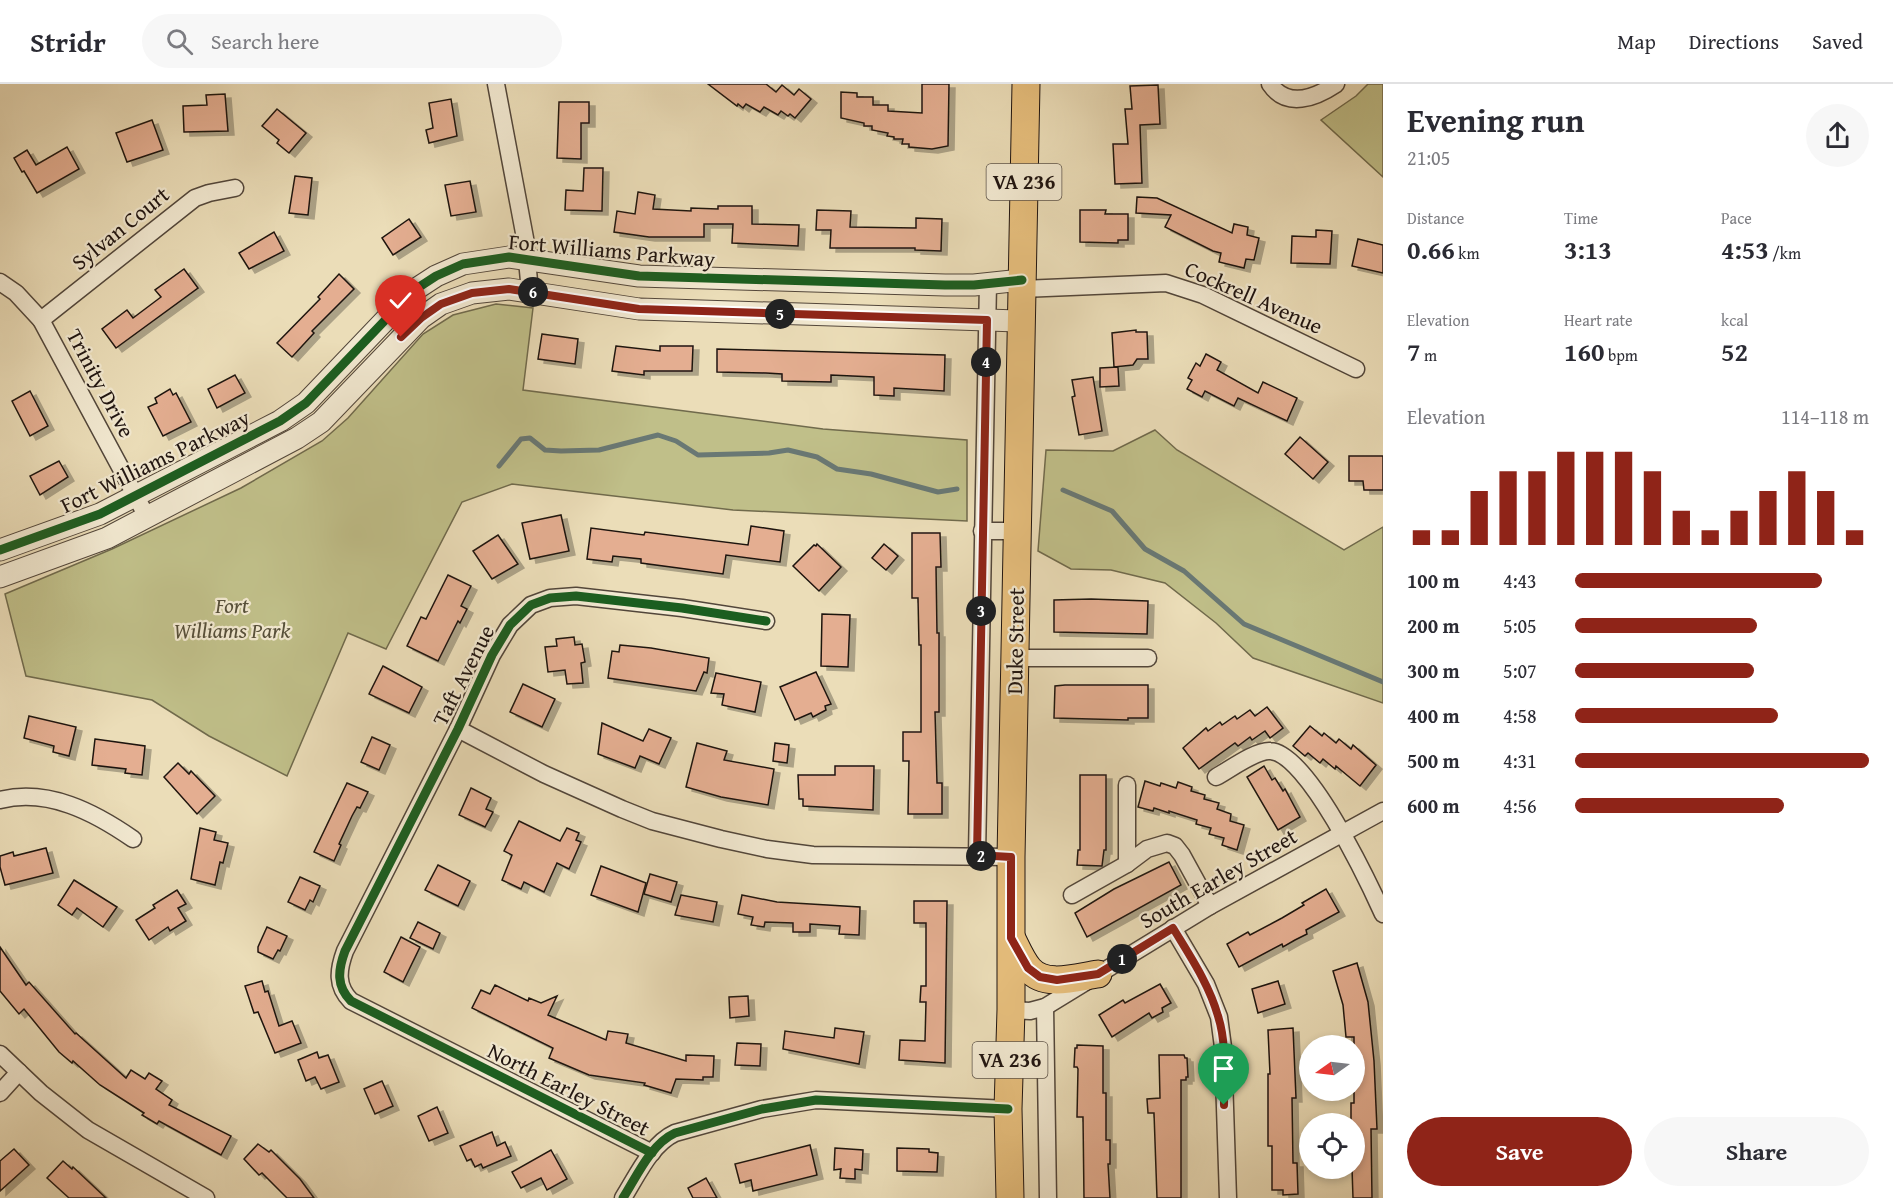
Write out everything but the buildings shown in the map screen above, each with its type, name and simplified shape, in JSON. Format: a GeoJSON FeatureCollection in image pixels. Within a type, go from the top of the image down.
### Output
{"type":"FeatureCollection","features":[{"type":"Feature","properties":{"kind":"main road","name":"Duke Street"},"geometry":{"type":"LineString","coordinates":[[1010,1198],[1008,1109],[1011,1010],[1011,857],[1026,84]]}},
{"type":"Feature","properties":{"kind":"main road"},"geometry":{"type":"LineString","coordinates":[[1011,938],[1028,968],[1040,977],[1057,980],[1098,974]]}},
{"type":"Feature","properties":{"kind":"street"},"geometry":{"type":"LineString","coordinates":[[496,84],[527,260],[530,292]]}},
{"type":"Feature","properties":{"kind":"street"},"geometry":{"type":"LineString","coordinates":[[1270,84],[1275,92],[1284,98],[1306,99],[1336,84]]}},
{"type":"Feature","properties":{"kind":"street","name":"Sylvan Court"},"geometry":{"type":"LineString","coordinates":[[41,320],[195,198],[235,188]]}},
{"type":"Feature","properties":{"kind":"street","name":"Fort Williams Parkway"},"geometry":{"type":"LineString","coordinates":[[0,550],[99,514],[280,421],[306,403],[413,291],[436,276],[463,264],[509,257],[639,276],[1022,285]]}},
{"type":"Feature","properties":{"kind":"street","name":"Trinity Drive"},"geometry":{"type":"LineString","coordinates":[[0,282],[16,293],[41,320],[147,517]]}},
{"type":"Feature","properties":{"kind":"street"},"geometry":{"type":"LineString","coordinates":[[977,855],[988,283]]}},
{"type":"Feature","properties":{"kind":"street","name":"Cockrell Avenue"},"geometry":{"type":"LineString","coordinates":[[1022,285],[1166,283],[1203,295],[1356,369]]}},
{"type":"Feature","properties":{"kind":"street","name":"Fort Williams Parkway"},"geometry":{"type":"LineString","coordinates":[[0,577],[107,538],[297,438],[321,422],[421,318],[441,304],[472,293],[509,289],[639,309],[1021,321]]}},
{"type":"Feature","properties":{"kind":"street"},"geometry":{"type":"LineString","coordinates":[[982,531],[1017,531]]}},
{"type":"Feature","properties":{"kind":"street","name":"Taft Avenue"},"geometry":{"type":"LineString","coordinates":[[339,983],[339,972],[345,951],[458,729],[502,636],[531,605],[550,597],[576,596],[766,621]]}},
{"type":"Feature","properties":{"kind":"street"},"geometry":{"type":"LineString","coordinates":[[1015,658],[1148,658]]}},
{"type":"Feature","properties":{"kind":"street"},"geometry":{"type":"LineString","coordinates":[[458,729],[544,774],[622,809],[652,821],[721,839],[767,849],[813,855],[1011,857]]}},
{"type":"Feature","properties":{"kind":"street"},"geometry":{"type":"LineString","coordinates":[[1216,777],[1262,752],[1272,750],[1280,754],[1305,775],[1343,833],[1383,914]]}},
{"type":"Feature","properties":{"kind":"street"},"geometry":{"type":"LineString","coordinates":[[1127,785],[1127,864]]}},
{"type":"Feature","properties":{"kind":"street"},"geometry":{"type":"LineString","coordinates":[[0,800],[32,797],[61,800],[117,827],[133,838]]}},
{"type":"Feature","properties":{"kind":"street","name":"South Earley Street"},"geometry":{"type":"LineString","coordinates":[[1011,1010],[1030,1011],[1045,1007],[1210,906],[1383,811]]}},
{"type":"Feature","properties":{"kind":"street"},"geometry":{"type":"LineString","coordinates":[[1072,895],[1127,864],[1147,849],[1167,843],[1175,846],[1182,855],[1210,906]]}},
{"type":"Feature","properties":{"kind":"street"},"geometry":{"type":"LineString","coordinates":[[1173,928],[1206,984],[1219,1017],[1223,1047],[1228,1198]]}},
{"type":"Feature","properties":{"kind":"street","name":"North Earley Street"},"geometry":{"type":"LineString","coordinates":[[339,983],[343,993],[362,1008],[652,1153],[665,1138],[675,1133],[762,1109],[816,1100],[1008,1109]]}},
{"type":"Feature","properties":{"kind":"street"},"geometry":{"type":"LineString","coordinates":[[1045,1007],[1048,1198]]}},
{"type":"Feature","properties":{"kind":"street"},"geometry":{"type":"LineString","coordinates":[[0,1054],[88,1130],[206,1198]]}},
{"type":"Feature","properties":{"kind":"street"},"geometry":{"type":"LineString","coordinates":[[0,1093],[19,1072]]}},
{"type":"Feature","properties":{"kind":"street"},"geometry":{"type":"LineString","coordinates":[[623,1198],[652,1153]]}},
{"type":"Feature","properties":{"kind":"green space"},"geometry":{"type":"Polygon","coordinates":[[[1368,84],[1383,84],[1383,177],[1321,120],[1356,96],[1368,84]]]}},
{"type":"Feature","properties":{"kind":"green space","name":"Fort Williams Park"},"geometry":{"type":"Polygon","coordinates":[[[496,304],[533,308],[523,390],[823,429],[967,440],[967,521],[733,510],[512,484],[462,502],[386,649],[348,633],[287,776],[209,736],[152,700],[26,676],[5,594],[112,549],[241,488],[322,441],[348,418],[423,334],[453,315],[496,304]]]}},
{"type":"Feature","properties":{"kind":"green space"},"geometry":{"type":"Polygon","coordinates":[[[1155,430],[1177,450],[1344,550],[1383,527],[1383,703],[1253,658],[1216,623],[1165,583],[1111,570],[1071,569],[1038,551],[1046,450],[1113,451],[1155,430]]]}},
{"type":"Feature","properties":{"kind":"waterway"},"geometry":{"type":"LineString","coordinates":[[499,466],[521,439],[530,438],[545,450],[599,450],[658,435],[676,441],[698,455],[769,453],[788,450],[817,457],[837,469],[871,474],[938,492],[957,489]]}},
{"type":"Feature","properties":{"kind":"waterway"},"geometry":{"type":"LineString","coordinates":[[1063,490],[1112,511],[1145,549],[1184,571],[1244,624],[1383,682]]}},
{"type":"Feature","properties":{"kind":"cycle path"},"geometry":{"type":"LineString","coordinates":[[0,550],[100,514],[280,421],[306,403],[413,291],[436,276],[463,264],[509,257],[639,276],[945,285],[974,285],[1022,280]]}},
{"type":"Feature","properties":{"kind":"cycle path"},"geometry":{"type":"LineString","coordinates":[[652,1153],[351,1001],[341,984],[341,965],[345,951],[458,729],[492,655],[510,625],[531,605],[550,598],[576,596],[682,608],[766,621]]}},
{"type":"Feature","properties":{"kind":"cycle path"},"geometry":{"type":"LineString","coordinates":[[623,1198],[645,1161],[666,1138],[675,1133],[762,1109],[816,1100],[1008,1109]]}},
{"type":"Feature","properties":{"kind":"route"},"geometry":{"type":"LineString","coordinates":[[401,337],[421,318],[441,304],[472,293],[509,289],[639,309],[987,320],[977,855],[1011,857],[1011,938],[1024,963],[1031,972],[1040,977],[1057,980],[1098,974],[1173,928],[1206,984],[1219,1017],[1223,1047],[1224,1105]]}}]}
